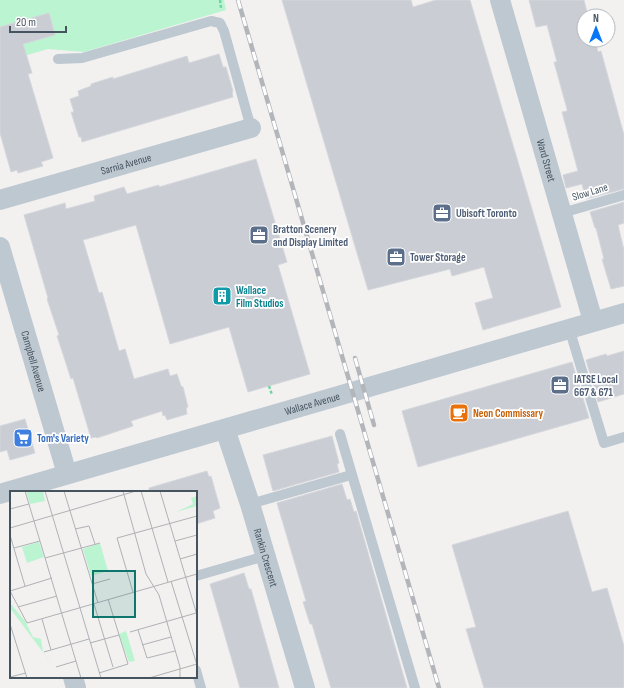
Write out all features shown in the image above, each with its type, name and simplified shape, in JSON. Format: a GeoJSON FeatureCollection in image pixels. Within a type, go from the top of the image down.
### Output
{"type":"FeatureCollection","features":[{"type":"Feature","properties":{"kind":"street","name":"Ward Street"},"geometry":{"type":"LineString","coordinates":[[500,0],[594,321]]}},
{"type":"Feature","properties":{"kind":"street","name":"Sarnia Avenue"},"geometry":{"type":"LineString","coordinates":[[0,200],[251,128]]}},
{"type":"Feature","properties":{"kind":"street","name":"Campbell Avenue"},"geometry":{"type":"LineString","coordinates":[[0,247],[68,474]]}},
{"type":"Feature","properties":{"kind":"street","name":"Wallace Avenue"},"geometry":{"type":"LineString","coordinates":[[15,491],[68,474],[624,313]]}},
{"type":"Feature","properties":{"kind":"street","name":"Rankin Crescent"},"geometry":{"type":"LineString","coordinates":[[225,429],[250,504],[305,688]]}},
{"type":"Feature","properties":{"kind":"street"},"geometry":{"type":"LineString","coordinates":[[73,678],[76,688]]}},
{"type":"Feature","properties":{"kind":"lane"},"geometry":{"type":"LineString","coordinates":[[58,59],[82,58],[211,21],[220,23],[224,31],[251,128]]}},
{"type":"Feature","properties":{"kind":"lane","name":"Slow Lane"},"geometry":{"type":"LineString","coordinates":[[562,213],[624,195]]}},
{"type":"Feature","properties":{"kind":"lane"},"geometry":{"type":"LineString","coordinates":[[569,328],[604,443],[624,437]]}},
{"type":"Feature","properties":{"kind":"lane"},"geometry":{"type":"LineString","coordinates":[[340,434],[415,688]]}},
{"type":"Feature","properties":{"kind":"lane"},"geometry":{"type":"LineString","coordinates":[[250,504],[351,475]]}},
{"type":"Feature","properties":{"kind":"lane"},"geometry":{"type":"LineString","coordinates":[[197,576],[265,556]]}},
{"type":"Feature","properties":{"kind":"lane"},"geometry":{"type":"LineString","coordinates":[[197,674],[201,688]]}},
{"type":"Feature","properties":{"kind":"green space"},"geometry":{"type":"Polygon","coordinates":[[[0,0],[224,0],[226,10],[84,52],[48,49],[0,63],[0,0]]]}},
{"type":"Feature","properties":{"kind":"building"},"geometry":{"type":"Polygon","coordinates":[[[282,0],[411,0],[413,7],[436,0],[470,0],[561,307],[483,330],[475,303],[493,298],[484,267],[452,276],[450,269],[368,290],[282,0]]]}},
{"type":"Feature","properties":{"kind":"building"},"geometry":{"type":"Polygon","coordinates":[[[529,0],[584,0],[586,8],[576,8],[576,48],[597,48],[598,52],[601,51],[624,135],[624,189],[586,199],[582,184],[566,188],[563,175],[578,171],[562,112],[567,111],[567,109],[554,62],[557,62],[547,25],[536,27],[529,0]]]}},
{"type":"Feature","properties":{"kind":"building"},"geometry":{"type":"Polygon","coordinates":[[[49,13],[55,35],[23,44],[32,73],[28,74],[53,158],[41,162],[43,166],[18,173],[17,170],[11,172],[0,133],[0,27],[49,13]]]}},
{"type":"Feature","properties":{"kind":"building"},"geometry":{"type":"Polygon","coordinates":[[[219,54],[223,67],[226,67],[233,91],[233,97],[82,142],[71,112],[74,112],[70,99],[79,96],[78,91],[91,86],[91,84],[113,77],[113,79],[187,56],[189,63],[219,54]]]}},
{"type":"Feature","properties":{"kind":"building"},"geometry":{"type":"Polygon","coordinates":[[[256,159],[287,262],[278,265],[310,374],[248,392],[229,327],[170,344],[136,225],[83,240],[99,293],[102,292],[119,351],[125,349],[134,379],[168,369],[170,376],[177,374],[181,386],[183,387],[188,407],[186,408],[187,414],[167,420],[165,415],[163,416],[162,411],[131,421],[133,426],[97,438],[91,438],[73,378],[71,379],[57,336],[59,335],[47,299],[48,298],[24,215],[65,203],[66,209],[95,201],[94,196],[124,187],[127,194],[159,185],[159,187],[256,159]]]}},
{"type":"Feature","properties":{"kind":"building"},"geometry":{"type":"Polygon","coordinates":[[[624,202],[624,223],[618,225],[624,250],[624,286],[611,289],[602,259],[604,259],[596,228],[590,212],[624,202]]]}},
{"type":"Feature","properties":{"kind":"building"},"geometry":{"type":"Polygon","coordinates":[[[624,351],[624,394],[598,402],[586,360],[606,354],[607,356],[624,351]]]}},
{"type":"Feature","properties":{"kind":"building"},"geometry":{"type":"Polygon","coordinates":[[[572,362],[589,418],[418,467],[402,411],[572,362]]]}},
{"type":"Feature","properties":{"kind":"building"},"geometry":{"type":"Polygon","coordinates":[[[25,419],[35,453],[10,460],[7,450],[0,452],[0,426],[25,419]]]}},
{"type":"Feature","properties":{"kind":"building"},"geometry":{"type":"Polygon","coordinates":[[[332,436],[339,463],[337,464],[339,472],[273,491],[263,455],[332,436]]]}},
{"type":"Feature","properties":{"kind":"building"},"geometry":{"type":"Polygon","coordinates":[[[207,471],[209,477],[211,476],[220,508],[213,511],[215,518],[197,524],[197,491],[149,491],[149,488],[207,471]]]}},
{"type":"Feature","properties":{"kind":"building"},"geometry":{"type":"Polygon","coordinates":[[[342,484],[347,500],[350,499],[354,512],[356,511],[407,688],[331,688],[312,624],[310,624],[303,602],[306,601],[277,503],[342,484]]]}},
{"type":"Feature","properties":{"kind":"building"},"geometry":{"type":"Polygon","coordinates":[[[568,511],[592,592],[607,588],[624,646],[624,688],[484,688],[466,629],[476,627],[452,545],[568,511]]]}},
{"type":"Feature","properties":{"kind":"building"},"geometry":{"type":"Polygon","coordinates":[[[244,573],[249,589],[251,589],[279,688],[240,688],[210,584],[244,573]]]}},
{"type":"Feature","properties":{"kind":"railway"},"geometry":{"type":"LineString","coordinates":[[238,0],[439,688]]}},
{"type":"Feature","properties":{"kind":"railway"},"geometry":{"type":"LineString","coordinates":[[355,358],[374,425]]}},
{"type":"Feature","properties":{"kind":"place","name":"Ubisoft Toronto"},"geometry":{"type":"Point","coordinates":[442,213]}},
{"type":"Feature","properties":{"kind":"place","name":"Bratton Scenery and Display Limited"},"geometry":{"type":"Point","coordinates":[259,235]}},
{"type":"Feature","properties":{"kind":"place","name":"Tower Storage"},"geometry":{"type":"Point","coordinates":[396,257]}},
{"type":"Feature","properties":{"kind":"place","name":"Wallace Film Studios"},"geometry":{"type":"Point","coordinates":[222,296]}},
{"type":"Feature","properties":{"kind":"place","name":"IATSE Local 667 & 671"},"geometry":{"type":"Point","coordinates":[560,385]}},
{"type":"Feature","properties":{"kind":"place","name":"Neon Commissary"},"geometry":{"type":"Point","coordinates":[459,413]}},
{"type":"Feature","properties":{"kind":"place","name":"Tom's Variety"},"geometry":{"type":"Point","coordinates":[23,438]}}]}
